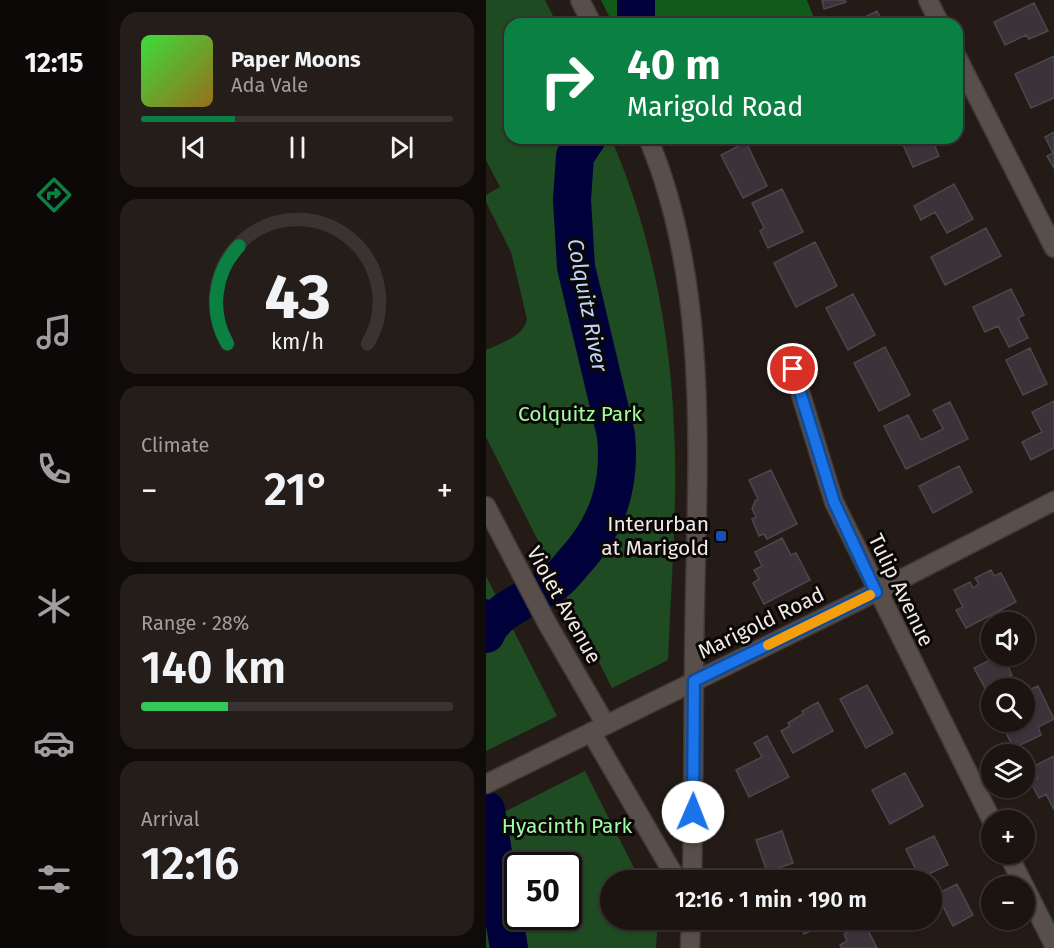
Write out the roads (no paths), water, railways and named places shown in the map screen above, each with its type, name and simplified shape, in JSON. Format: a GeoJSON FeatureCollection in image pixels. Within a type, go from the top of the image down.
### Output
{"type":"FeatureCollection","features":[{"type":"Feature","properties":{"kind":"street"},"geometry":{"type":"LineString","coordinates":[[580,0],[589,18]]}},
{"type":"Feature","properties":{"kind":"street"},"geometry":{"type":"LineString","coordinates":[[928,0],[937,18]]}},
{"type":"Feature","properties":{"kind":"street"},"geometry":{"type":"LineString","coordinates":[[963,69],[1054,248]]}},
{"type":"Feature","properties":{"kind":"street"},"geometry":{"type":"LineString","coordinates":[[651,144],[659,163],[680,244],[693,339],[697,426],[692,870]]}},
{"type":"Feature","properties":{"kind":"street","name":"Tulip Avenue"},"geometry":{"type":"LineString","coordinates":[[793,369],[834,502],[876,592],[986,810]]}},
{"type":"Feature","properties":{"kind":"street","name":"Marigold Road"},"geometry":{"type":"LineString","coordinates":[[487,784],[876,592],[1054,501]]}},
{"type":"Feature","properties":{"kind":"street","name":"Violet Avenue"},"geometry":{"type":"LineString","coordinates":[[486,506],[671,870]]}},
{"type":"Feature","properties":{"kind":"street"},"geometry":{"type":"LineString","coordinates":[[1013,864],[1054,945]]}},
{"type":"Feature","properties":{"kind":"street"},"geometry":{"type":"LineString","coordinates":[[690,948],[691,930]]}},
{"type":"Feature","properties":{"kind":"waterway","name":"Colquitz River"},"geometry":{"type":"LineString","coordinates":[[636,0],[636,18]]}},
{"type":"Feature","properties":{"kind":"waterway","name":"Colquitz River"},"geometry":{"type":"LineString","coordinates":[[486,634],[490,625],[506,611],[555,582],[565,573],[596,534],[604,519],[614,487],[616,435],[576,267],[572,200],[575,156],[583,144]]}},
{"type":"Feature","properties":{"kind":"waterway"},"geometry":{"type":"LineString","coordinates":[[486,602],[509,609]]}},
{"type":"Feature","properties":{"kind":"waterway","name":"Colquitz River"},"geometry":{"type":"LineString","coordinates":[[486,810],[509,948]]}},
{"type":"Feature","properties":{"kind":"place","name":"Interurban at Marigold"},"geometry":{"type":"Point","coordinates":[721,536]}},
{"type":"Feature","properties":{"kind":"park label","name":"Colquitz Park"},"geometry":{"type":"Point","coordinates":[580,414]}},
{"type":"Feature","properties":{"kind":"park label","name":"Hyacinth Park"},"geometry":{"type":"Point","coordinates":[567,826]}}]}
